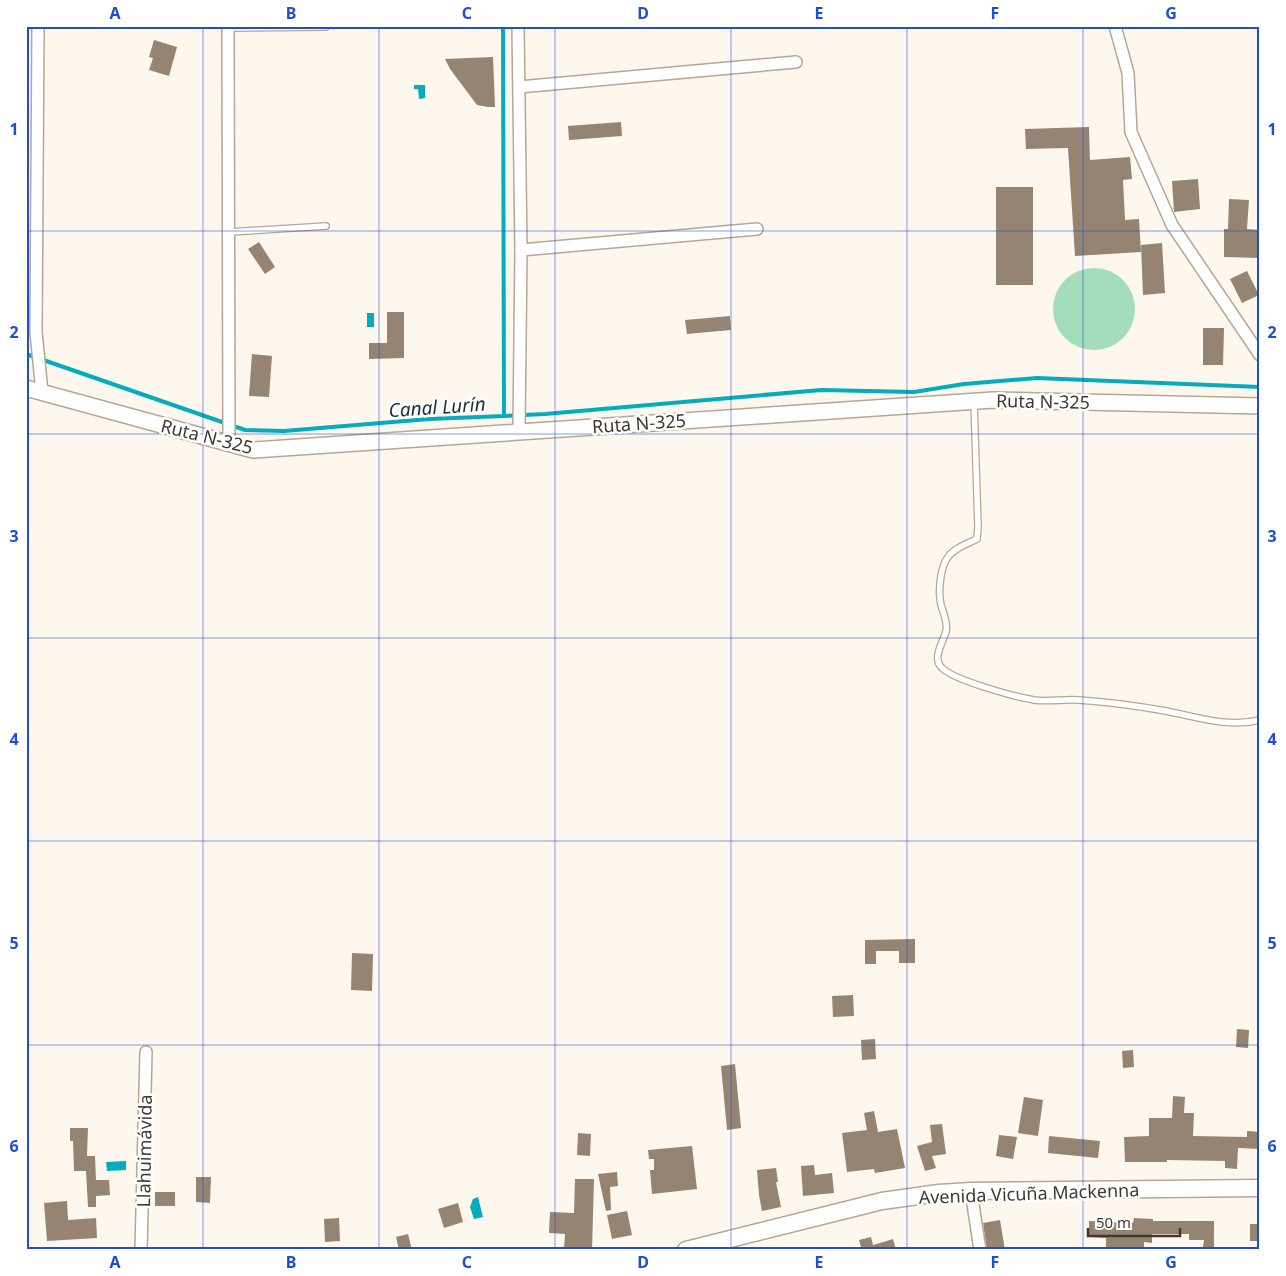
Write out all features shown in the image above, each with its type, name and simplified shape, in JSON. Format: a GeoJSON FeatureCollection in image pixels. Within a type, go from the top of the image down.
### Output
{"type":"FeatureCollection","features":[{"type":"Feature","properties":{"kind":"main road","name":"Avenida Vicuña Mackenna"},"geometry":{"type":"LineString","coordinates":[[686,1250],[882,1201],[916,1195],[971,1190],[1260,1188]]}},
{"type":"Feature","properties":{"kind":"street"},"geometry":{"type":"LineString","coordinates":[[38,26],[36,322],[42,392]]}},
{"type":"Feature","properties":{"kind":"street"},"geometry":{"type":"LineString","coordinates":[[518,26],[521,250],[519,421]]}},
{"type":"Feature","properties":{"kind":"street"},"geometry":{"type":"LineString","coordinates":[[1115,26],[1128,73],[1131,132],[1168,216],[1197,264],[1260,355]]}},
{"type":"Feature","properties":{"kind":"street"},"geometry":{"type":"LineString","coordinates":[[228,27],[229,430]]}},
{"type":"Feature","properties":{"kind":"street"},"geometry":{"type":"LineString","coordinates":[[519,87],[796,62]]}},
{"type":"Feature","properties":{"kind":"street"},"geometry":{"type":"LineString","coordinates":[[521,250],[757,229]]}},
{"type":"Feature","properties":{"kind":"street","name":"Ruta N-325"},"geometry":{"type":"LineString","coordinates":[[26,388],[229,430],[253,450],[519,421],[994,400],[1260,406]]}},
{"type":"Feature","properties":{"kind":"street","name":"Llahuimávida"},"geometry":{"type":"LineString","coordinates":[[141,1250],[146,1052]]}},
{"type":"Feature","properties":{"kind":"street"},"geometry":{"type":"LineString","coordinates":[[971,1190],[980,1250]]}},
{"type":"Feature","properties":{"kind":"lane"},"geometry":{"type":"LineString","coordinates":[[228,27],[326,26]]}},
{"type":"Feature","properties":{"kind":"lane"},"geometry":{"type":"LineString","coordinates":[[230,232],[326,226]]}},
{"type":"Feature","properties":{"kind":"lane"},"geometry":{"type":"LineString","coordinates":[[974,401],[978,526],[976,539],[960,547],[947,558],[941,576],[938,594],[947,629],[940,647],[938,661],[941,667],[954,676],[1034,700],[1079,700],[1163,711],[1222,723],[1260,720]]}},
{"type":"Feature","properties":{"kind":"green space"},"geometry":{"type":"Polygon","coordinates":[[[1086,268],[1102,268],[1117,275],[1128,286],[1135,301],[1132,325],[1123,338],[1102,350],[1086,350],[1071,343],[1060,332],[1053,317],[1053,301],[1060,286],[1071,275],[1086,268]]]}},
{"type":"Feature","properties":{"kind":"water"},"geometry":{"type":"Polygon","coordinates":[[[414,85],[425,85],[425,98],[419,99],[418,89],[414,89],[414,85]]]}},
{"type":"Feature","properties":{"kind":"water"},"geometry":{"type":"Polygon","coordinates":[[[367,313],[374,313],[374,327],[367,327],[367,313]]]}},
{"type":"Feature","properties":{"kind":"water"},"geometry":{"type":"Polygon","coordinates":[[[126,1161],[126,1170],[107,1171],[106,1162],[126,1161]]]}},
{"type":"Feature","properties":{"kind":"water"},"geometry":{"type":"Polygon","coordinates":[[[478,1197],[483,1217],[474,1219],[470,1207],[473,1199],[478,1197]]]}},
{"type":"Feature","properties":{"kind":"building"},"geometry":{"type":"Polygon","coordinates":[[[154,40],[177,47],[169,76],[149,70],[153,58],[149,57],[154,40]]]}},
{"type":"Feature","properties":{"kind":"building"},"geometry":{"type":"Polygon","coordinates":[[[493,57],[495,107],[477,105],[450,69],[445,59],[493,57]]]}},
{"type":"Feature","properties":{"kind":"building"},"geometry":{"type":"Polygon","coordinates":[[[621,122],[622,136],[569,140],[568,126],[621,122]]]}},
{"type":"Feature","properties":{"kind":"building"},"geometry":{"type":"Polygon","coordinates":[[[1089,127],[1090,160],[1130,157],[1132,179],[1123,180],[1125,220],[1139,219],[1141,252],[1075,256],[1068,148],[1026,149],[1025,129],[1089,127]]]}},
{"type":"Feature","properties":{"kind":"building"},"geometry":{"type":"Polygon","coordinates":[[[1198,179],[1200,209],[1174,212],[1172,181],[1198,179]]]}},
{"type":"Feature","properties":{"kind":"building"},"geometry":{"type":"Polygon","coordinates":[[[996,187],[1033,187],[1033,285],[996,285],[996,187]]]}},
{"type":"Feature","properties":{"kind":"building"},"geometry":{"type":"Polygon","coordinates":[[[1229,199],[1249,200],[1247,229],[1260,230],[1260,258],[1224,257],[1224,229],[1228,229],[1229,199]]]}},
{"type":"Feature","properties":{"kind":"building"},"geometry":{"type":"Polygon","coordinates":[[[259,242],[275,267],[265,274],[248,249],[259,242]]]}},
{"type":"Feature","properties":{"kind":"building"},"geometry":{"type":"Polygon","coordinates":[[[1162,243],[1165,293],[1143,295],[1141,245],[1162,243]]]}},
{"type":"Feature","properties":{"kind":"building"},"geometry":{"type":"Polygon","coordinates":[[[1247,271],[1259,295],[1242,303],[1230,279],[1247,271]]]}},
{"type":"Feature","properties":{"kind":"building"},"geometry":{"type":"Polygon","coordinates":[[[387,312],[404,312],[404,358],[369,359],[369,343],[387,343],[387,312]]]}},
{"type":"Feature","properties":{"kind":"building"},"geometry":{"type":"Polygon","coordinates":[[[730,316],[731,330],[687,334],[685,320],[730,316]]]}},
{"type":"Feature","properties":{"kind":"building"},"geometry":{"type":"Polygon","coordinates":[[[1203,328],[1224,328],[1223,365],[1203,365],[1203,328]]]}},
{"type":"Feature","properties":{"kind":"building"},"geometry":{"type":"Polygon","coordinates":[[[252,354],[272,356],[269,397],[249,396],[252,354]]]}},
{"type":"Feature","properties":{"kind":"building"},"geometry":{"type":"Polygon","coordinates":[[[915,939],[915,963],[899,963],[899,951],[876,951],[876,964],[865,964],[865,940],[915,939]]]}},
{"type":"Feature","properties":{"kind":"building"},"geometry":{"type":"Polygon","coordinates":[[[352,953],[373,954],[372,991],[351,990],[352,953]]]}},
{"type":"Feature","properties":{"kind":"building"},"geometry":{"type":"Polygon","coordinates":[[[853,995],[854,1016],[833,1017],[832,996],[853,995]]]}},
{"type":"Feature","properties":{"kind":"building"},"geometry":{"type":"Polygon","coordinates":[[[1237,1029],[1249,1030],[1248,1048],[1236,1047],[1237,1029]]]}},
{"type":"Feature","properties":{"kind":"building"},"geometry":{"type":"Polygon","coordinates":[[[875,1039],[876,1059],[862,1060],[861,1040],[875,1039]]]}},
{"type":"Feature","properties":{"kind":"building"},"geometry":{"type":"Polygon","coordinates":[[[1133,1050],[1134,1067],[1123,1068],[1122,1051],[1133,1050]]]}},
{"type":"Feature","properties":{"kind":"building"},"geometry":{"type":"Polygon","coordinates":[[[735,1064],[741,1128],[727,1130],[721,1066],[735,1064]]]}},
{"type":"Feature","properties":{"kind":"building"},"geometry":{"type":"Polygon","coordinates":[[[1173,1096],[1185,1097],[1184,1113],[1194,1113],[1193,1136],[1247,1137],[1247,1131],[1260,1132],[1260,1149],[1238,1148],[1237,1169],[1225,1168],[1225,1161],[1167,1160],[1167,1162],[1125,1162],[1124,1137],[1149,1136],[1149,1118],[1172,1118],[1173,1096]]]}},
{"type":"Feature","properties":{"kind":"building"},"geometry":{"type":"Polygon","coordinates":[[[1024,1097],[1043,1100],[1038,1136],[1018,1133],[1024,1097]]]}},
{"type":"Feature","properties":{"kind":"building"},"geometry":{"type":"Polygon","coordinates":[[[874,1111],[878,1132],[897,1129],[905,1168],[875,1173],[874,1169],[847,1172],[842,1133],[867,1130],[864,1113],[874,1111]]]}},
{"type":"Feature","properties":{"kind":"building"},"geometry":{"type":"Polygon","coordinates":[[[942,1124],[946,1154],[932,1156],[936,1168],[925,1171],[917,1146],[932,1142],[930,1125],[942,1124]]]}},
{"type":"Feature","properties":{"kind":"building"},"geometry":{"type":"Polygon","coordinates":[[[70,1128],[88,1128],[87,1156],[95,1156],[96,1180],[109,1180],[110,1195],[96,1196],[96,1207],[88,1207],[86,1171],[74,1171],[73,1141],[70,1141],[70,1128]]]}},
{"type":"Feature","properties":{"kind":"building"},"geometry":{"type":"Polygon","coordinates":[[[578,1133],[591,1134],[590,1156],[577,1155],[578,1133]]]}},
{"type":"Feature","properties":{"kind":"building"},"geometry":{"type":"Polygon","coordinates":[[[999,1135],[1017,1137],[1013,1159],[996,1156],[999,1135]]]}},
{"type":"Feature","properties":{"kind":"building"},"geometry":{"type":"Polygon","coordinates":[[[1049,1136],[1100,1141],[1098,1158],[1048,1153],[1049,1136]]]}},
{"type":"Feature","properties":{"kind":"building"},"geometry":{"type":"Polygon","coordinates":[[[692,1146],[697,1189],[652,1194],[650,1170],[654,1170],[654,1159],[649,1159],[648,1150],[692,1146]]]}},
{"type":"Feature","properties":{"kind":"building"},"geometry":{"type":"Polygon","coordinates":[[[814,1165],[815,1175],[832,1173],[834,1193],[803,1196],[801,1166],[814,1165]]]}},
{"type":"Feature","properties":{"kind":"building"},"geometry":{"type":"Polygon","coordinates":[[[776,1168],[778,1182],[776,1182],[781,1207],[762,1211],[757,1170],[776,1168]]]}},
{"type":"Feature","properties":{"kind":"building"},"geometry":{"type":"Polygon","coordinates":[[[617,1172],[618,1186],[610,1187],[611,1210],[606,1211],[598,1174],[617,1172]]]}},
{"type":"Feature","properties":{"kind":"building"},"geometry":{"type":"Polygon","coordinates":[[[196,1177],[211,1177],[210,1203],[196,1202],[196,1177]]]}},
{"type":"Feature","properties":{"kind":"building"},"geometry":{"type":"Polygon","coordinates":[[[575,1179],[594,1179],[592,1250],[564,1249],[565,1234],[549,1233],[550,1212],[574,1213],[575,1179]]]}},
{"type":"Feature","properties":{"kind":"building"},"geometry":{"type":"Polygon","coordinates":[[[155,1192],[175,1192],[175,1206],[155,1206],[155,1192]]]}},
{"type":"Feature","properties":{"kind":"building"},"geometry":{"type":"Polygon","coordinates":[[[67,1201],[68,1220],[96,1218],[97,1238],[47,1241],[44,1203],[67,1201]]]}},
{"type":"Feature","properties":{"kind":"building"},"geometry":{"type":"Polygon","coordinates":[[[458,1203],[463,1222],[444,1228],[438,1209],[458,1203]]]}},
{"type":"Feature","properties":{"kind":"building"},"geometry":{"type":"Polygon","coordinates":[[[627,1211],[632,1235],[612,1239],[607,1215],[627,1211]]]}},
{"type":"Feature","properties":{"kind":"building"},"geometry":{"type":"Polygon","coordinates":[[[339,1218],[340,1241],[325,1242],[324,1219],[339,1218]]]}},
{"type":"Feature","properties":{"kind":"building"},"geometry":{"type":"Polygon","coordinates":[[[1134,1218],[1153,1219],[1153,1221],[1214,1221],[1214,1247],[1203,1247],[1204,1240],[1189,1240],[1189,1234],[1152,1234],[1152,1243],[1144,1242],[1144,1250],[1106,1250],[1106,1238],[1089,1237],[1089,1221],[1133,1223],[1134,1218]]]}},
{"type":"Feature","properties":{"kind":"building"},"geometry":{"type":"Polygon","coordinates":[[[1000,1220],[1005,1250],[987,1250],[983,1223],[1000,1220]]]}},
{"type":"Feature","properties":{"kind":"building"},"geometry":{"type":"Polygon","coordinates":[[[1250,1224],[1260,1224],[1260,1241],[1250,1241],[1250,1224]]]}},
{"type":"Feature","properties":{"kind":"building"},"geometry":{"type":"Polygon","coordinates":[[[408,1234],[412,1250],[399,1250],[396,1237],[408,1234]]]}},
{"type":"Feature","properties":{"kind":"building"},"geometry":{"type":"Polygon","coordinates":[[[871,1237],[873,1245],[893,1239],[896,1250],[862,1250],[859,1240],[871,1237]]]}},
{"type":"Feature","properties":{"kind":"waterway","name":"Canal Lurín"},"geometry":{"type":"LineString","coordinates":[[26,354],[245,430],[284,431],[429,419],[504,416],[503,26]]}},
{"type":"Feature","properties":{"kind":"waterway"},"geometry":{"type":"LineString","coordinates":[[504,416],[821,390],[914,392],[964,384],[1037,378],[1260,387]]}}]}
